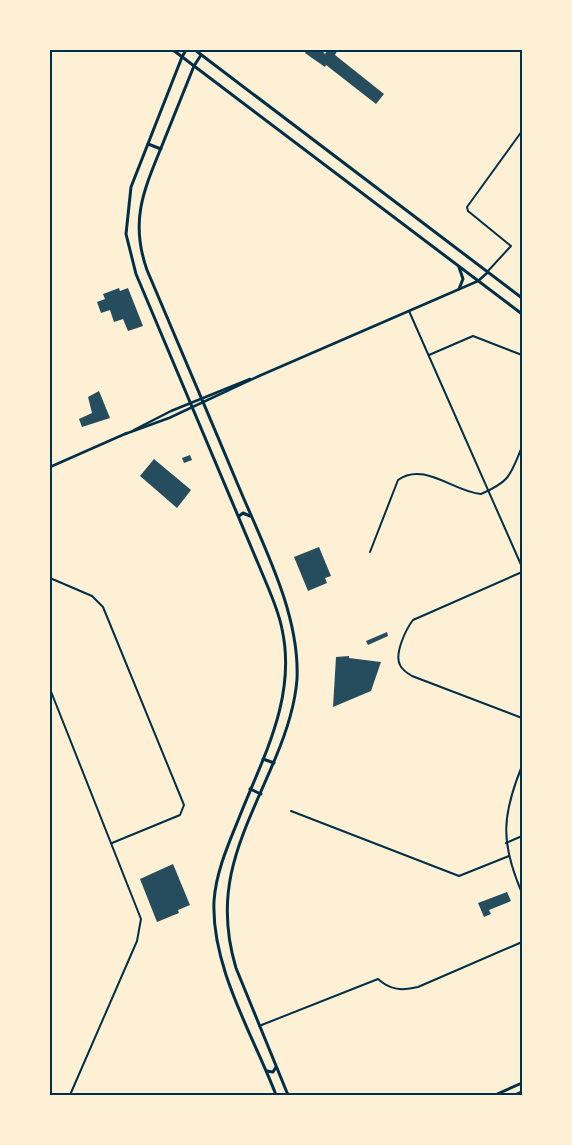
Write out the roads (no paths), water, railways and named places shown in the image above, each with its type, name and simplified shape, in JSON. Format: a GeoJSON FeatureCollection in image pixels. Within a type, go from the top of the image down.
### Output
{"type":"FeatureCollection","features":[{"type":"Feature","properties":{"kind":"main road"},"geometry":{"type":"LineString","coordinates":[[173,50],[522,314]]}},
{"type":"Feature","properties":{"kind":"main road"},"geometry":{"type":"LineString","coordinates":[[186,50],[182,56],[130,193],[126,223],[128,246],[136,274],[194,408],[279,617],[286,659],[282,706],[221,864],[215,892],[215,922],[225,971],[276,1095]]}},
{"type":"Feature","properties":{"kind":"main road"},"geometry":{"type":"LineString","coordinates":[[195,50],[522,298]]}},
{"type":"Feature","properties":{"kind":"main road"},"geometry":{"type":"LineString","coordinates":[[201,55],[194,66],[141,202],[138,223],[140,244],[146,270],[251,516],[290,613],[296,639],[297,681],[292,711],[274,763],[232,867],[225,912],[232,958],[288,1095]]}},
{"type":"Feature","properties":{"kind":"main road"},"geometry":{"type":"LineString","coordinates":[[148,144],[161,149]]}},
{"type":"Feature","properties":{"kind":"main road"},"geometry":{"type":"LineString","coordinates":[[458,266],[463,279],[459,289]]}},
{"type":"Feature","properties":{"kind":"main road"},"geometry":{"type":"LineString","coordinates":[[239,516],[243,513],[251,516]]}},
{"type":"Feature","properties":{"kind":"main road"},"geometry":{"type":"LineString","coordinates":[[286,659],[290,661],[297,660]]}},
{"type":"Feature","properties":{"kind":"main road"},"geometry":{"type":"LineString","coordinates":[[263,759],[274,763]]}},
{"type":"Feature","properties":{"kind":"main road"},"geometry":{"type":"LineString","coordinates":[[250,789],[261,794]]}},
{"type":"Feature","properties":{"kind":"main road"},"geometry":{"type":"LineString","coordinates":[[266,1071],[273,1072],[276,1067]]}},
{"type":"Feature","properties":{"kind":"main road"},"geometry":{"type":"LineString","coordinates":[[495,1095],[522,1083]]}},
{"type":"Feature","properties":{"kind":"main road"},"geometry":{"type":"LineString","coordinates":[[515,1095],[522,1092]]}},
{"type":"Feature","properties":{"kind":"street"},"geometry":{"type":"LineString","coordinates":[[50,467],[191,402],[258,376],[478,281],[511,246],[468,211],[466,207],[522,131]]}},
{"type":"Feature","properties":{"kind":"street"},"geometry":{"type":"LineString","coordinates":[[409,311],[522,566]]}},
{"type":"Feature","properties":{"kind":"street"},"geometry":{"type":"LineString","coordinates":[[428,355],[473,336],[522,355]]}},
{"type":"Feature","properties":{"kind":"street"},"geometry":{"type":"LineString","coordinates":[[125,434],[194,408],[258,376]]}},
{"type":"Feature","properties":{"kind":"street"},"geometry":{"type":"LineString","coordinates":[[370,552],[398,480],[404,475],[417,472],[477,494],[489,491],[508,480],[522,447]]}},
{"type":"Feature","properties":{"kind":"street"},"geometry":{"type":"LineString","coordinates":[[522,572],[417,617],[409,625],[398,658],[401,667],[412,676],[522,718]]}},
{"type":"Feature","properties":{"kind":"street"},"geometry":{"type":"LineString","coordinates":[[50,578],[92,596],[103,607],[184,805],[180,815],[112,843]]}},
{"type":"Feature","properties":{"kind":"street"},"geometry":{"type":"LineString","coordinates":[[50,689],[141,919],[140,930],[70,1095]]}},
{"type":"Feature","properties":{"kind":"street"},"geometry":{"type":"LineString","coordinates":[[522,766],[508,801],[506,843],[522,893]]}},
{"type":"Feature","properties":{"kind":"street"},"geometry":{"type":"LineString","coordinates":[[291,811],[459,876],[509,856]]}},
{"type":"Feature","properties":{"kind":"street"},"geometry":{"type":"LineString","coordinates":[[506,843],[522,836]]}},
{"type":"Feature","properties":{"kind":"street"},"geometry":{"type":"LineString","coordinates":[[259,1026],[378,979],[393,988],[403,990],[418,986],[522,942]]}}]}
